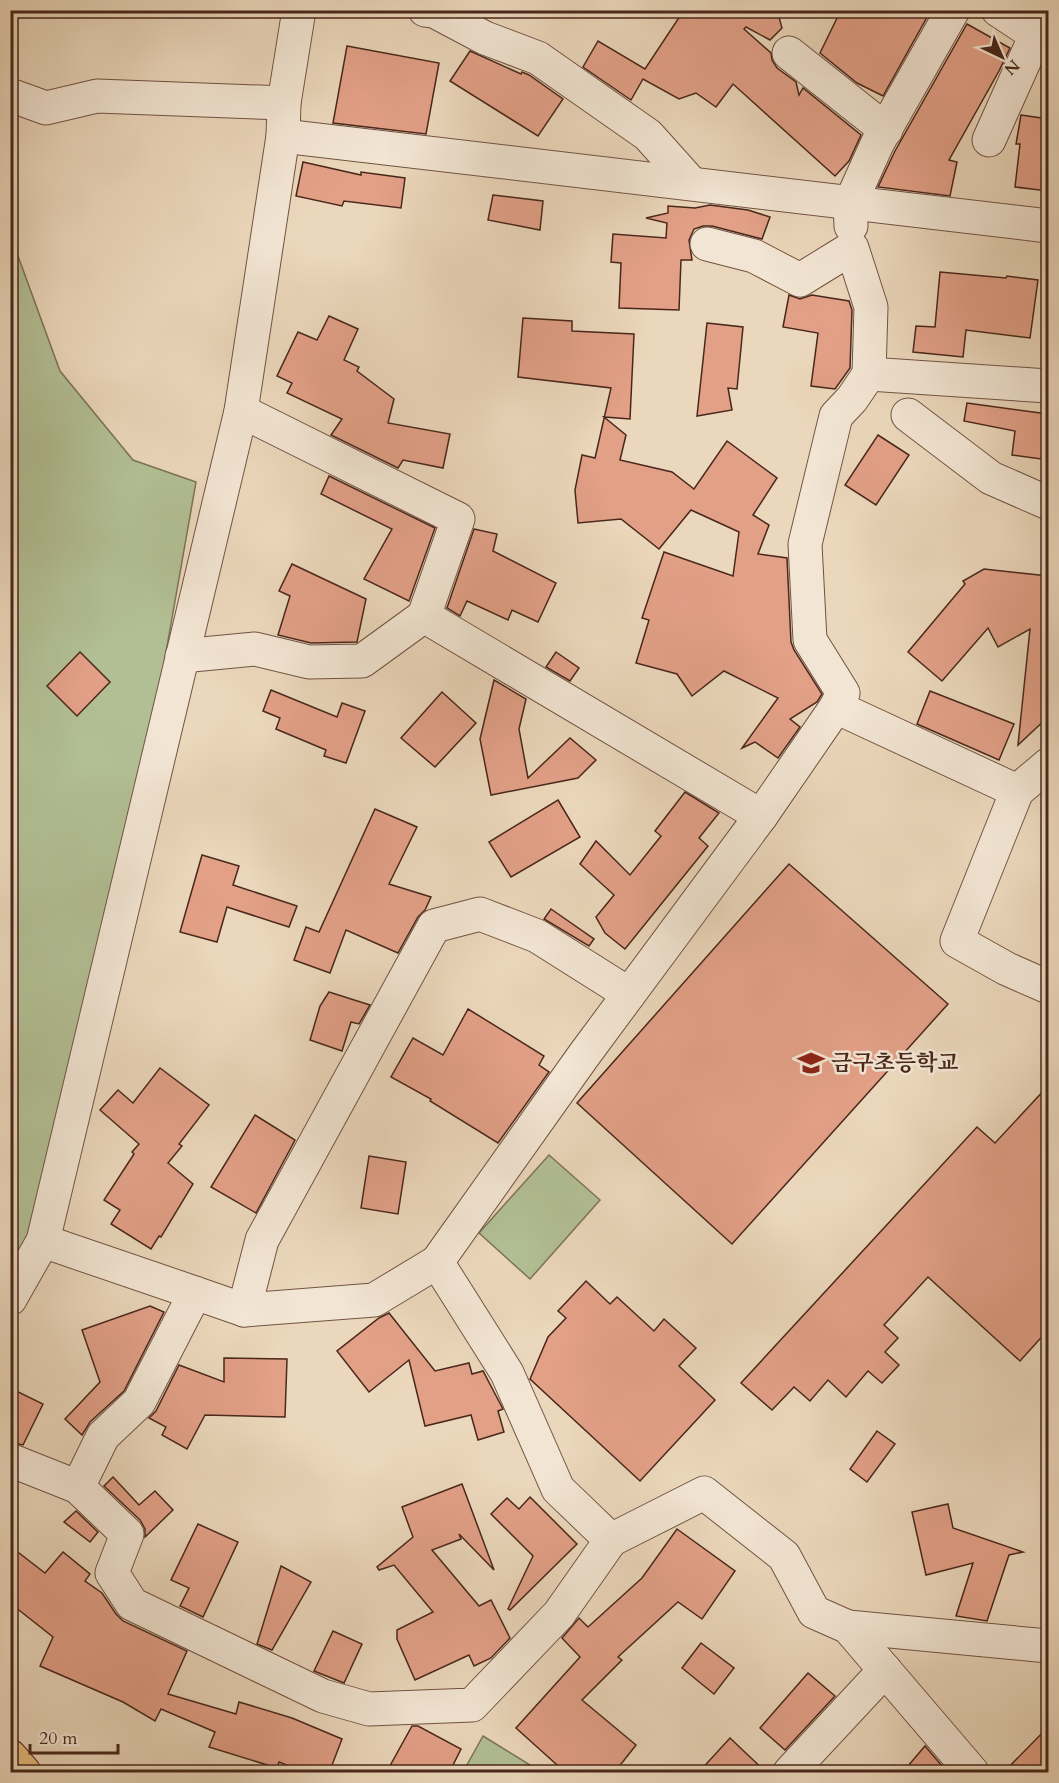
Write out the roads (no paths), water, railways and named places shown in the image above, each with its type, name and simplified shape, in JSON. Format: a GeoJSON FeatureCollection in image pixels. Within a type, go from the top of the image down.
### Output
{"type":"FeatureCollection","features":[{"type":"Feature","properties":{"kind":"main road"},"geometry":{"type":"LineString","coordinates":[[10,1756],[24,1773]]}},
{"type":"Feature","properties":{"kind":"street"},"geometry":{"type":"LineString","coordinates":[[10,1299],[43,1240],[241,411],[283,136],[284,103],[299,10]]}},
{"type":"Feature","properties":{"kind":"street"},"geometry":{"type":"LineString","coordinates":[[425,10],[434,11],[485,38],[538,58],[648,135],[691,183]]}},
{"type":"Feature","properties":{"kind":"street"},"geometry":{"type":"LineString","coordinates":[[43,1240],[244,1310],[374,1300],[437,1262],[760,816],[836,707],[843,693],[810,640],[805,544],[836,416],[852,399],[869,374],[871,307],[852,249],[850,204],[878,142],[953,10]]}},
{"type":"Feature","properties":{"kind":"street"},"geometry":{"type":"LineString","coordinates":[[989,140],[1042,37],[998,10]]}},
{"type":"Feature","properties":{"kind":"street"},"geometry":{"type":"LineString","coordinates":[[789,52],[886,130]]}},
{"type":"Feature","properties":{"kind":"street"},"geometry":{"type":"LineString","coordinates":[[10,95],[46,108],[97,96],[284,103]]}},
{"type":"Feature","properties":{"kind":"street"},"geometry":{"type":"LineString","coordinates":[[283,136],[1048,226]]}},
{"type":"Feature","properties":{"kind":"street"},"geometry":{"type":"LineString","coordinates":[[707,244],[754,256],[800,280],[852,249]]}},
{"type":"Feature","properties":{"kind":"street"},"geometry":{"type":"LineString","coordinates":[[869,374],[1048,386]]}},
{"type":"Feature","properties":{"kind":"street"},"geometry":{"type":"LineString","coordinates":[[182,657],[255,649],[309,662],[362,661],[424,616],[458,519],[241,411]]}},
{"type":"Feature","properties":{"kind":"street"},"geometry":{"type":"LineString","coordinates":[[908,416],[991,477],[1048,503]]}},
{"type":"Feature","properties":{"kind":"street"},"geometry":{"type":"LineString","coordinates":[[424,616],[760,816]]}},
{"type":"Feature","properties":{"kind":"street"},"geometry":{"type":"LineString","coordinates":[[836,707],[1017,791]]}},
{"type":"Feature","properties":{"kind":"street"},"geometry":{"type":"LineString","coordinates":[[1048,765],[1017,791],[957,941],[1007,969],[1048,987]]}},
{"type":"Feature","properties":{"kind":"street"},"geometry":{"type":"LineString","coordinates":[[244,1310],[262,1240],[434,926],[480,914],[537,936],[629,994]]}},
{"type":"Feature","properties":{"kind":"street"},"geometry":{"type":"LineString","coordinates":[[437,1262],[507,1373],[558,1489],[611,1540]]}},
{"type":"Feature","properties":{"kind":"street"},"geometry":{"type":"LineString","coordinates":[[78,1487],[103,1436],[139,1402],[195,1293]]}},
{"type":"Feature","properties":{"kind":"street"},"geometry":{"type":"LineString","coordinates":[[10,1460],[78,1487],[127,1534],[112,1573],[132,1604],[323,1696],[369,1709],[472,1704],[559,1614],[611,1540],[704,1493],[784,1556],[814,1612],[848,1627],[1048,1646]]}},
{"type":"Feature","properties":{"kind":"street"},"geometry":{"type":"LineString","coordinates":[[848,1627],[972,1773]]}},
{"type":"Feature","properties":{"kind":"street"},"geometry":{"type":"LineString","coordinates":[[790,1773],[885,1670]]}},
{"type":"Feature","properties":{"kind":"place","name":"금구초등학교"},"geometry":{"type":"Point","coordinates":[811,1063]}}]}
